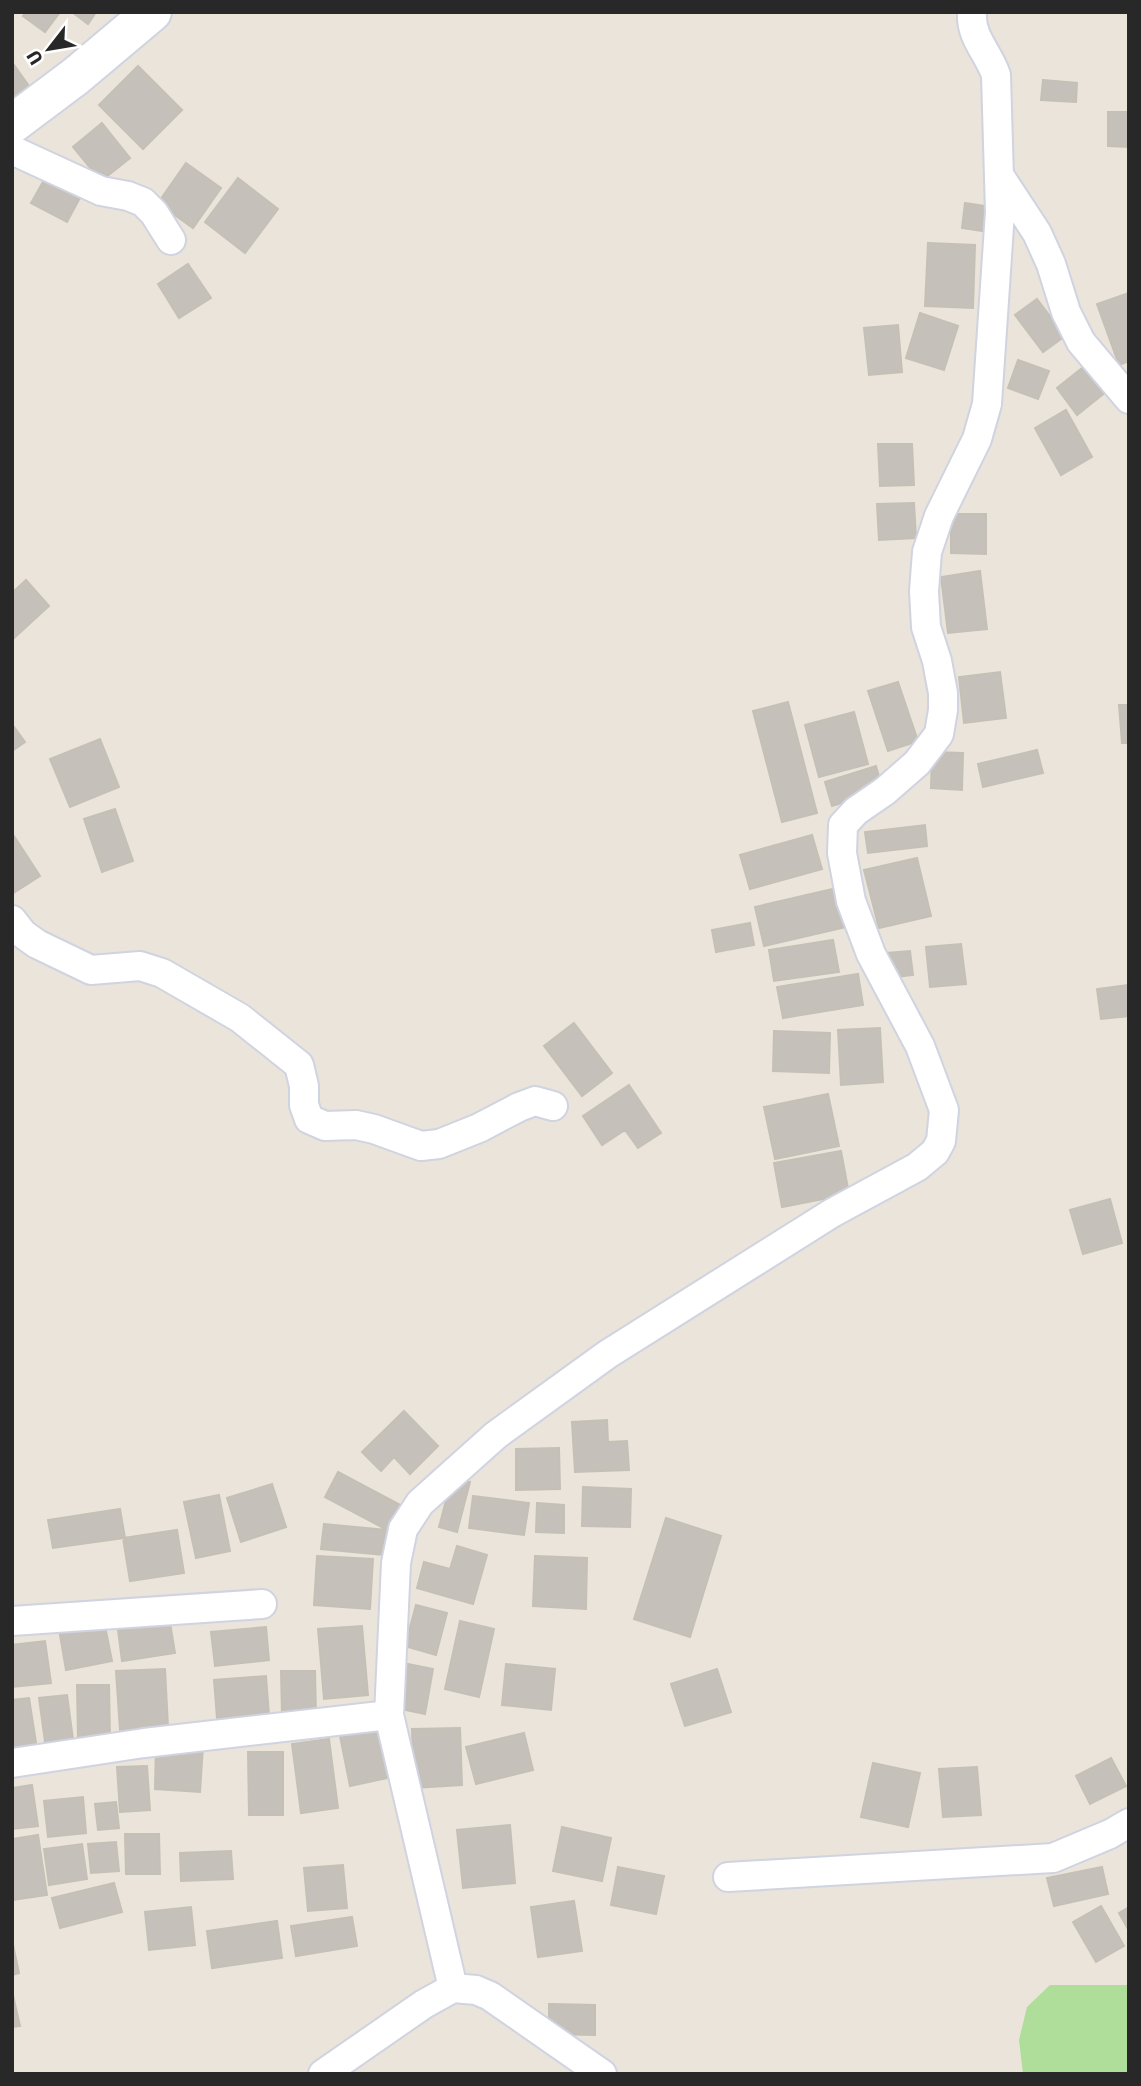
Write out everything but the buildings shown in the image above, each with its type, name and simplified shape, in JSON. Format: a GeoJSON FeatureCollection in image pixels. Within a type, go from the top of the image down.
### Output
{"type":"FeatureCollection","features":[{"type":"Feature","properties":{"kind":"street"},"geometry":{"type":"LineString","coordinates":[[12,124],[76,76],[152,12]]}},
{"type":"Feature","properties":{"kind":"street"},"geometry":{"type":"LineString","coordinates":[[453,1988],[389,1715],[396,1563],[403,1529],[420,1503],[496,1436],[608,1354],[832,1213],[918,1167],[935,1152],[942,1141],[944,1110],[925,1058],[871,954],[851,901],[842,853],[843,825],[856,811],[886,791],[917,763],[939,734],[943,710],[937,661],[926,627],[924,591],[927,552],[939,516],[977,439],[986,404],[999,237],[996,75],[991,60],[975,36],[971,23],[972,12]]}},
{"type":"Feature","properties":{"kind":"street"},"geometry":{"type":"LineString","coordinates":[[12,150],[101,191],[143,202],[154,213],[171,240]]}},
{"type":"Feature","properties":{"kind":"street"},"geometry":{"type":"LineString","coordinates":[[999,175],[1037,233],[1051,264],[1066,312],[1081,342],[1129,399]]}},
{"type":"Feature","properties":{"kind":"street"},"geometry":{"type":"LineString","coordinates":[[12,920],[23,934],[37,944],[91,970],[140,966],[162,973],[240,1018],[299,1065],[304,1086],[304,1105],[309,1119],[325,1126],[356,1125],[421,1146],[439,1144],[535,1101],[552,1106]]}},
{"type":"Feature","properties":{"kind":"street"},"geometry":{"type":"LineString","coordinates":[[12,1621],[262,1604]]}},
{"type":"Feature","properties":{"kind":"street"},"geometry":{"type":"LineString","coordinates":[[12,1763],[144,1743],[389,1715]]}},
{"type":"Feature","properties":{"kind":"street"},"geometry":{"type":"LineString","coordinates":[[729,1877],[1053,1858],[1110,1834],[1129,1822]]}},
{"type":"Feature","properties":{"kind":"street"},"geometry":{"type":"LineString","coordinates":[[323,2074],[424,2004],[453,1988],[476,1990],[490,1996],[602,2074]]}},
{"type":"Feature","properties":{"kind":"green space"},"geometry":{"type":"Polygon","coordinates":[[[1050,1985],[1129,1985],[1129,2074],[1023,2074],[1019,2040],[1027,2007],[1050,1985]]]}}]}
